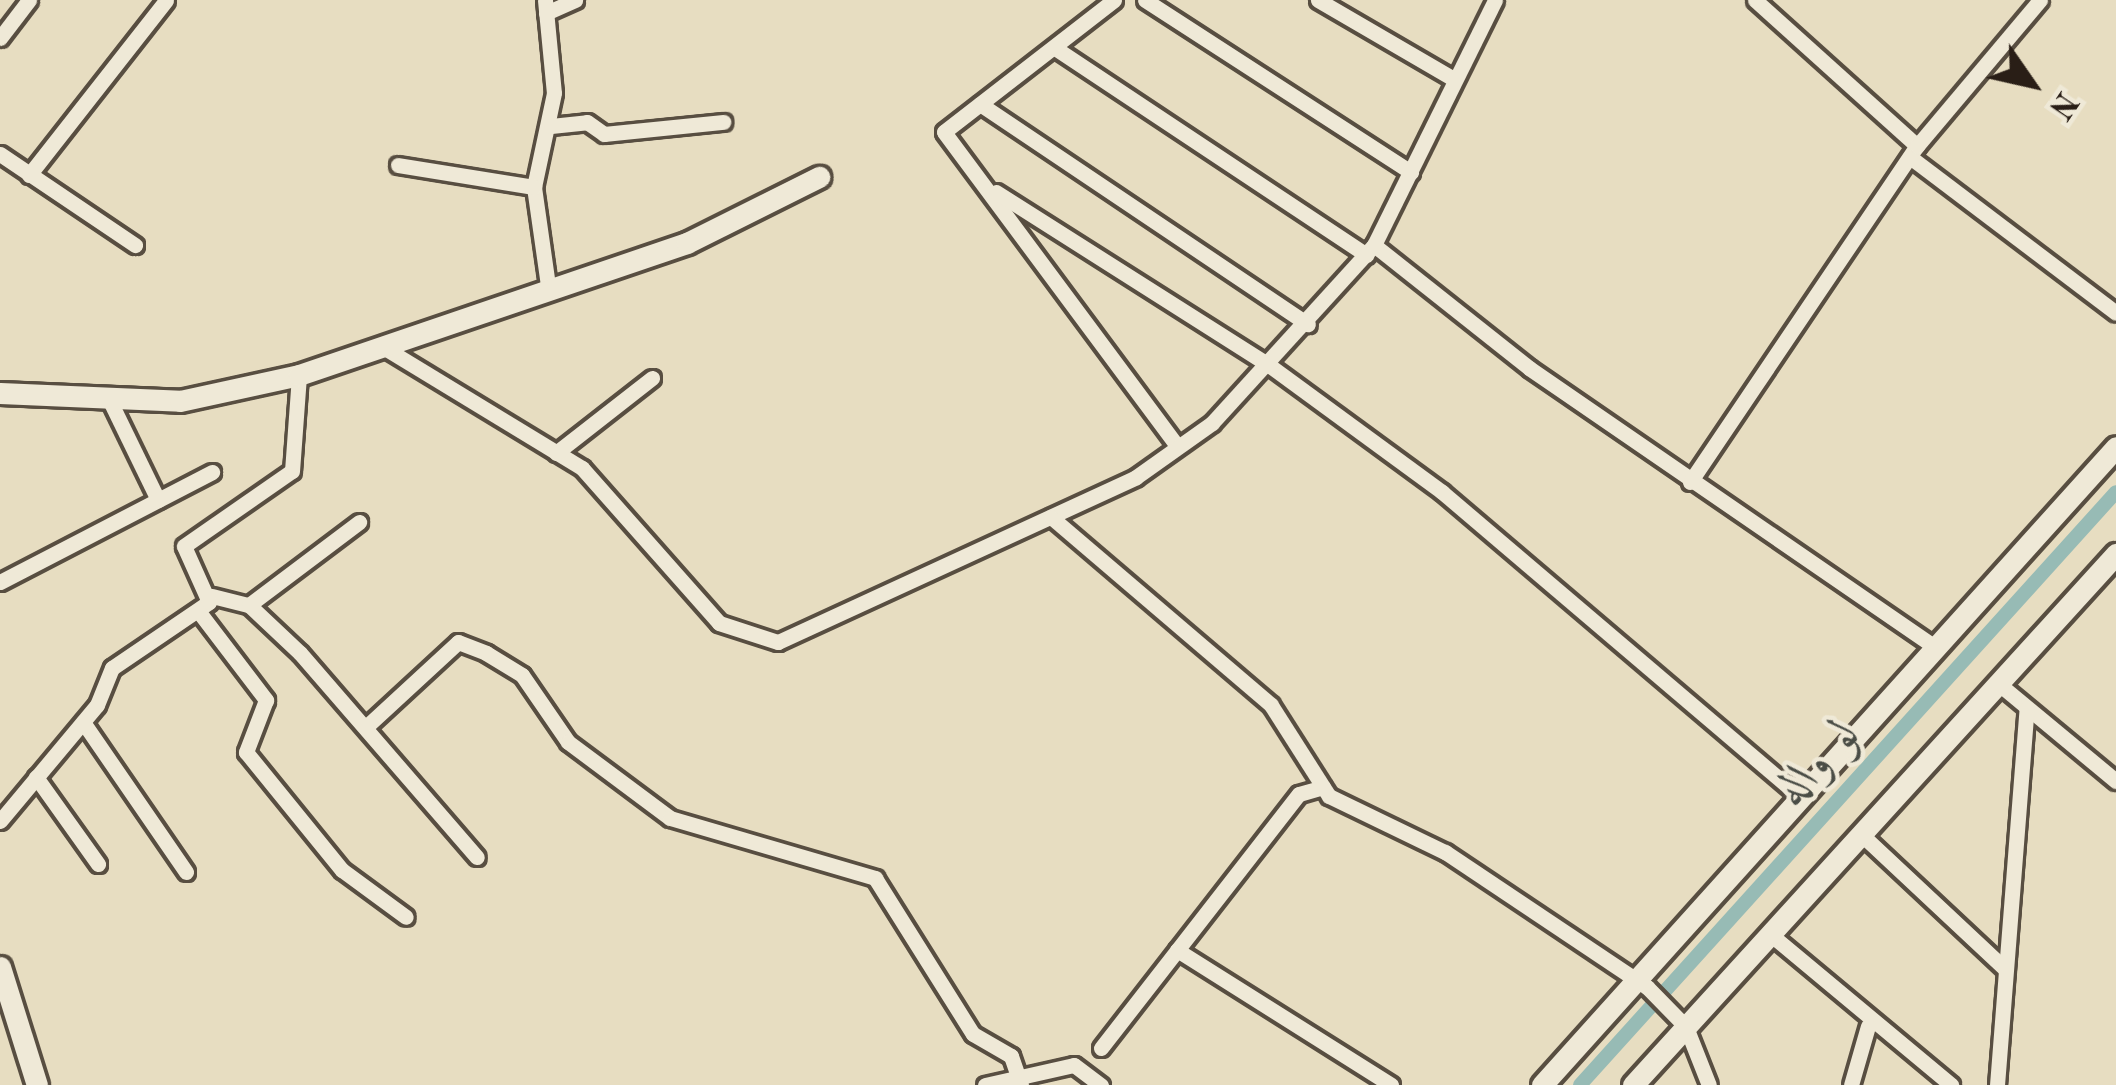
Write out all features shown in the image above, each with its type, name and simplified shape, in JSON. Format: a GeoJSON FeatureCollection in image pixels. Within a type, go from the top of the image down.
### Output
{"type":"FeatureCollection","features":[{"type":"Feature","properties":{"kind":"street"},"geometry":{"type":"LineString","coordinates":[[0,38],[29,0]]}},
{"type":"Feature","properties":{"kind":"street"},"geometry":{"type":"LineString","coordinates":[[29,175],[166,0]]}},
{"type":"Feature","properties":{"kind":"street"},"geometry":{"type":"LineString","coordinates":[[549,292],[534,187],[551,126],[545,7],[574,0]]}},
{"type":"Feature","properties":{"kind":"street"},"geometry":{"type":"LineString","coordinates":[[1114,0],[944,132],[996,192],[1178,447]]}},
{"type":"Feature","properties":{"kind":"street"},"geometry":{"type":"LineString","coordinates":[[1145,0],[1411,172]]}},
{"type":"Feature","properties":{"kind":"street"},"geometry":{"type":"LineString","coordinates":[[1318,0],[1454,79]]}},
{"type":"Feature","properties":{"kind":"street"},"geometry":{"type":"LineString","coordinates":[[388,350],[556,453],[643,530],[719,622],[761,644],[1051,517],[1178,447],[1270,366],[1370,250],[1494,0]]}},
{"type":"Feature","properties":{"kind":"street"},"geometry":{"type":"LineString","coordinates":[[1755,0],[1914,151],[2116,313]]}},
{"type":"Feature","properties":{"kind":"street"},"geometry":{"type":"LineString","coordinates":[[1690,482],[1914,151],[2040,0]]}},
{"type":"Feature","properties":{"kind":"street"},"geometry":{"type":"LineString","coordinates":[[1055,48],[1370,250],[1690,482],[1937,649]]}},
{"type":"Feature","properties":{"kind":"street"},"geometry":{"type":"LineString","coordinates":[[980,104],[1308,324]]}},
{"type":"Feature","properties":{"kind":"street"},"geometry":{"type":"LineString","coordinates":[[551,126],[587,122],[604,134],[723,122]]}},
{"type":"Feature","properties":{"kind":"street"},"geometry":{"type":"LineString","coordinates":[[0,154],[135,245]]}},
{"type":"Feature","properties":{"kind":"street"},"geometry":{"type":"LineString","coordinates":[[398,165],[534,187]]}},
{"type":"Feature","properties":{"kind":"street"},"geometry":{"type":"LineString","coordinates":[[0,393],[110,401],[180,400],[299,375],[388,350],[687,243],[819,177]]}},
{"type":"Feature","properties":{"kind":"street"},"geometry":{"type":"LineString","coordinates":[[996,192],[1270,366],[1569,591],[1799,796]]}},
{"type":"Feature","properties":{"kind":"street"},"geometry":{"type":"LineString","coordinates":[[299,375],[292,471],[184,546],[212,596],[249,605],[367,726],[477,856]]}},
{"type":"Feature","properties":{"kind":"street"},"geometry":{"type":"LineString","coordinates":[[556,453],[652,378]]}},
{"type":"Feature","properties":{"kind":"street"},"geometry":{"type":"LineString","coordinates":[[110,401],[158,500]]}},
{"type":"Feature","properties":{"kind":"street"},"geometry":{"type":"LineString","coordinates":[[1542,1085],[1641,983],[1799,796],[2116,447]]}},
{"type":"Feature","properties":{"kind":"street"},"geometry":{"type":"LineString","coordinates":[[0,582],[212,472]]}},
{"type":"Feature","properties":{"kind":"street"},"geometry":{"type":"LineString","coordinates":[[1051,517],[1271,705],[1323,787],[1464,863],[1641,983],[1683,1023],[1709,1085]]}},
{"type":"Feature","properties":{"kind":"street"},"geometry":{"type":"LineString","coordinates":[[249,605],[359,522]]}},
{"type":"Feature","properties":{"kind":"street"},"geometry":{"type":"LineString","coordinates":[[1633,1085],[1683,1023],[1862,835],[2116,554]]}},
{"type":"Feature","properties":{"kind":"street"},"geometry":{"type":"LineString","coordinates":[[0,821],[83,722],[112,668],[199,612],[212,596]]}},
{"type":"Feature","properties":{"kind":"street"},"geometry":{"type":"LineString","coordinates":[[199,612],[266,700],[246,752],[342,871],[406,917]]}},
{"type":"Feature","properties":{"kind":"street"},"geometry":{"type":"LineString","coordinates":[[367,726],[458,642],[486,653],[522,675],[568,742],[670,818],[874,878],[973,1034],[1022,1078]]}},
{"type":"Feature","properties":{"kind":"street"},"geometry":{"type":"LineString","coordinates":[[1999,684],[2116,781]]}},
{"type":"Feature","properties":{"kind":"street"},"geometry":{"type":"LineString","coordinates":[[1997,1085],[2027,708]]}},
{"type":"Feature","properties":{"kind":"street"},"geometry":{"type":"LineString","coordinates":[[83,722],[186,872]]}},
{"type":"Feature","properties":{"kind":"street"},"geometry":{"type":"LineString","coordinates":[[36,777],[98,864]]}},
{"type":"Feature","properties":{"kind":"street"},"geometry":{"type":"LineString","coordinates":[[1101,1048],[1299,794],[1323,787]]}},
{"type":"Feature","properties":{"kind":"street"},"geometry":{"type":"LineString","coordinates":[[1862,835],[2004,968]]}},
{"type":"Feature","properties":{"kind":"street"},"geometry":{"type":"LineString","coordinates":[[1770,934],[1868,1026],[1951,1085]]}},
{"type":"Feature","properties":{"kind":"street"},"geometry":{"type":"LineString","coordinates":[[1177,950],[1391,1085]]}},
{"type":"Feature","properties":{"kind":"street"},"geometry":{"type":"LineString","coordinates":[[0,967],[37,1085]]}},
{"type":"Feature","properties":{"kind":"street"},"geometry":{"type":"LineString","coordinates":[[1851,1085],[1868,1026]]}},
{"type":"Feature","properties":{"kind":"street"},"geometry":{"type":"LineString","coordinates":[[985,1085],[1074,1065],[1101,1085]]}},
{"type":"Feature","properties":{"kind":"waterway","name":"لو واله"},"geometry":{"type":"LineString","coordinates":[[1580,1085],[2116,492]]}}]}
